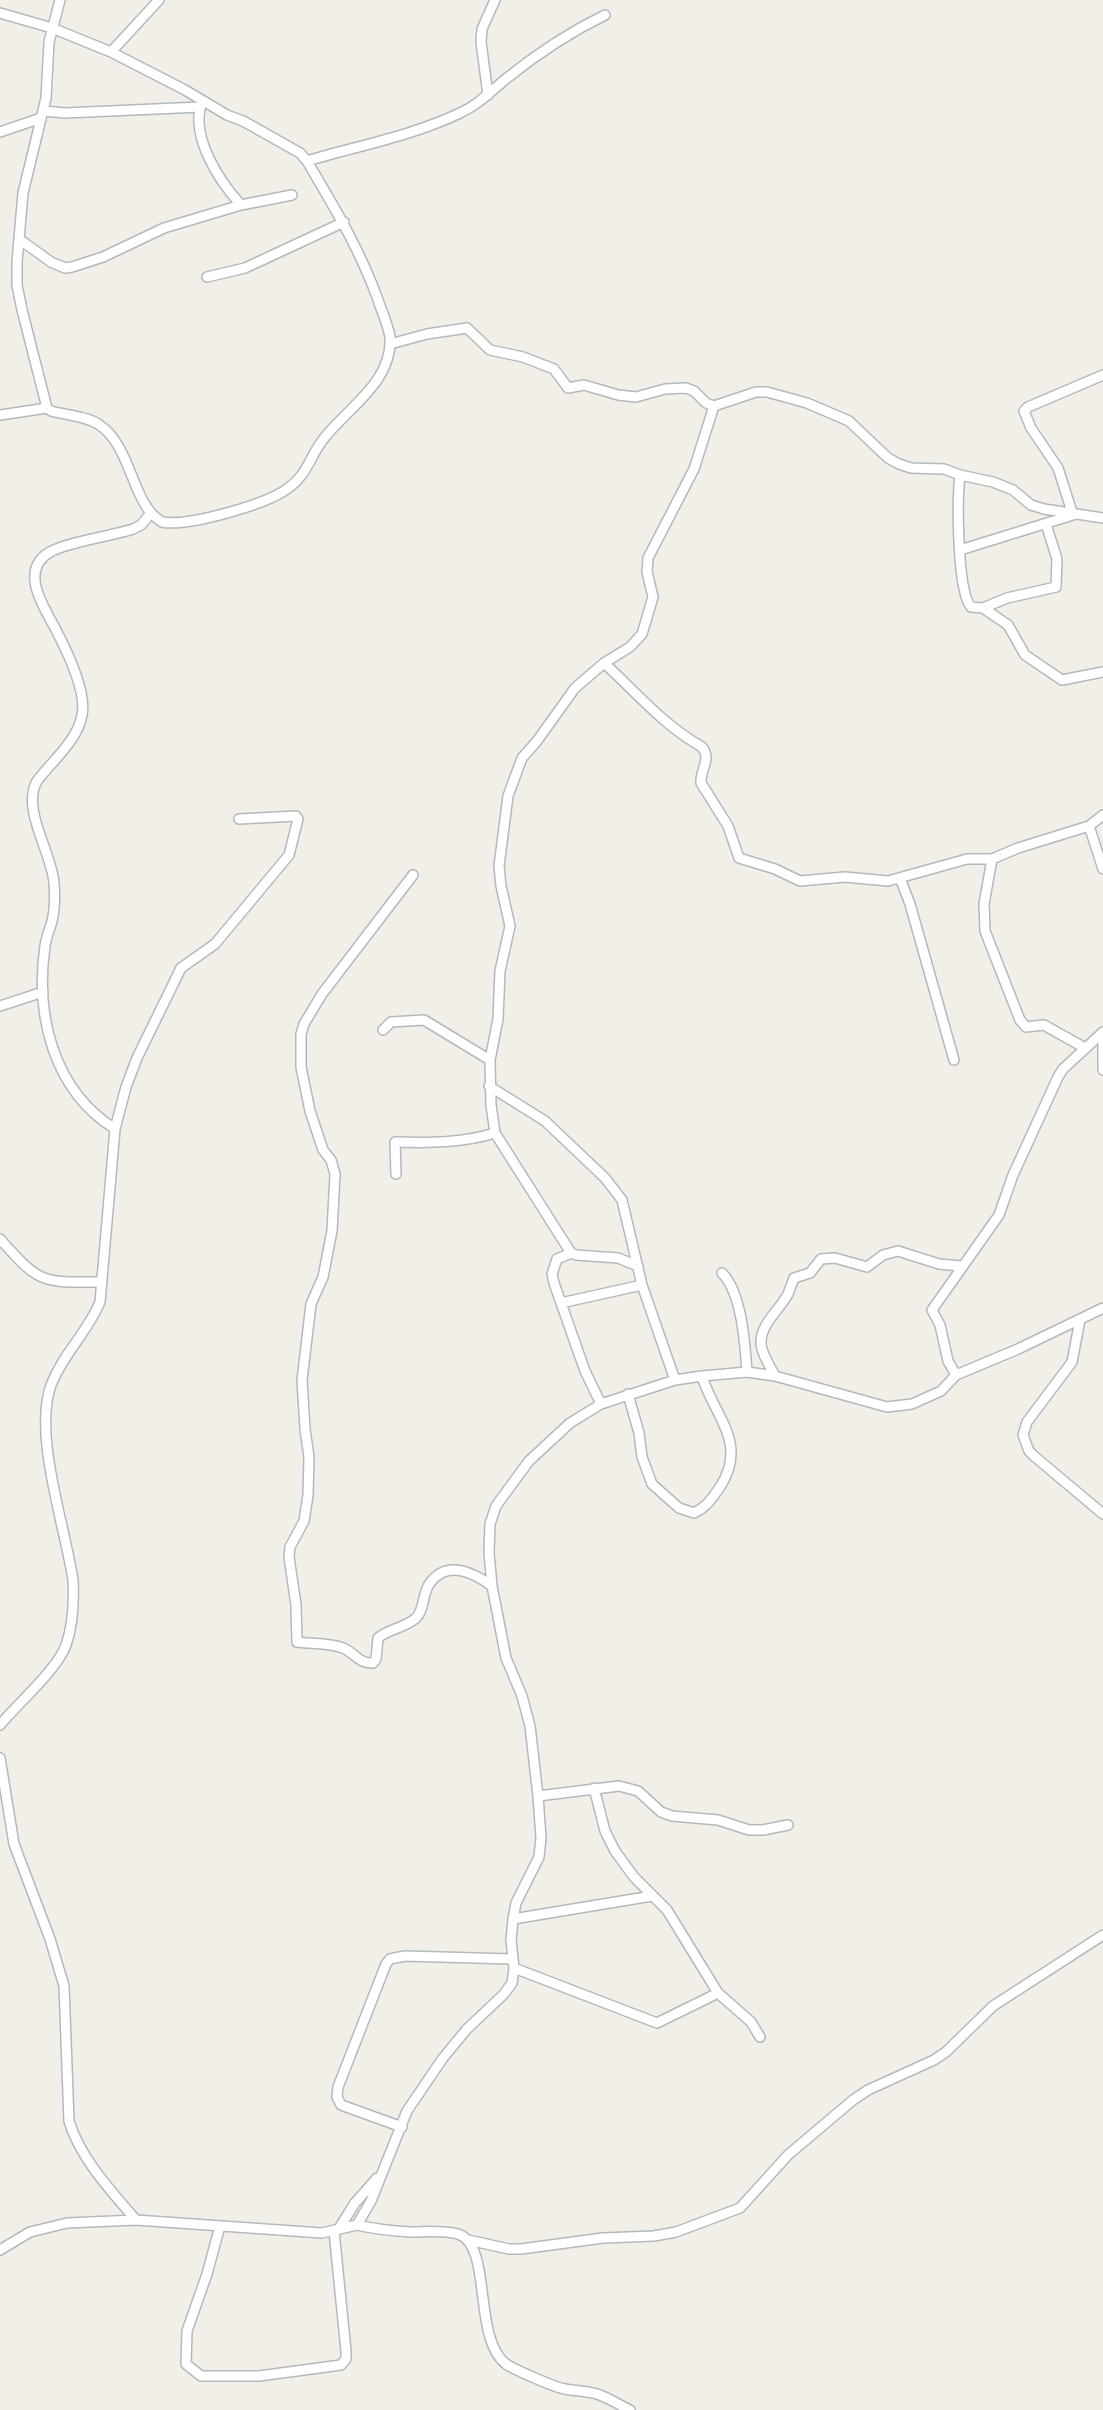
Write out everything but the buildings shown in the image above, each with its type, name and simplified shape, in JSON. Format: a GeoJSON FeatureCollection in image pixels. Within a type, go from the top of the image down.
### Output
{"type":"FeatureCollection","features":[{"type":"Feature","properties":{"kind":"street"},"geometry":{"type":"LineString","coordinates":[[47,408],[16,275],[23,193],[46,98],[49,41],[60,0]]}},
{"type":"Feature","properties":{"kind":"street"},"geometry":{"type":"LineString","coordinates":[[111,52],[159,0]]}},
{"type":"Feature","properties":{"kind":"street"},"geometry":{"type":"LineString","coordinates":[[488,95],[481,42],[482,29],[495,0]]}},
{"type":"Feature","properties":{"kind":"street"},"geometry":{"type":"LineString","coordinates":[[0,13],[52,28],[111,52],[201,104],[290,147],[307,161],[344,222],[368,271],[387,325],[390,344],[374,384],[327,434],[302,476],[288,489],[275,496],[200,521],[167,523],[151,513],[122,454],[105,429],[93,421],[47,408],[0,415]]}},
{"type":"Feature","properties":{"kind":"street"},"geometry":{"type":"LineString","coordinates":[[307,161],[415,130],[460,113],[488,95],[559,40],[606,15]]}},
{"type":"Feature","properties":{"kind":"street"},"geometry":{"type":"LineString","coordinates":[[0,132],[42,114],[201,104]]}},
{"type":"Feature","properties":{"kind":"street"},"geometry":{"type":"LineString","coordinates":[[201,104],[202,134],[211,164],[241,205]]}},
{"type":"Feature","properties":{"kind":"street"},"geometry":{"type":"LineString","coordinates":[[19,239],[51,262],[65,268],[72,267],[103,257],[164,228],[241,205],[292,195]]}},
{"type":"Feature","properties":{"kind":"street"},"geometry":{"type":"LineString","coordinates":[[207,277],[245,268],[344,222]]}},
{"type":"Feature","properties":{"kind":"street"},"geometry":{"type":"LineString","coordinates":[[390,344],[467,328],[490,350],[523,357],[554,369],[568,388],[587,385],[618,395],[636,397],[665,389],[687,388],[694,391],[706,404],[714,406],[759,391],[788,397],[849,421],[888,458],[899,464],[911,468],[944,469],[1002,485],[1013,490],[1031,505],[1103,518]]}},
{"type":"Feature","properties":{"kind":"street"},"geometry":{"type":"LineString","coordinates":[[1075,513],[1058,468],[1031,428],[1024,411],[1103,375]]}},
{"type":"Feature","properties":{"kind":"street"},"geometry":{"type":"LineString","coordinates":[[638,1266],[618,1258],[571,1253],[495,1133],[489,1086],[490,1060],[498,1018],[500,971],[510,926],[499,866],[511,785],[522,758],[583,680],[630,647],[642,634],[653,597],[647,572],[648,558],[694,469],[714,406]]}},
{"type":"Feature","properties":{"kind":"street"},"geometry":{"type":"LineString","coordinates":[[960,475],[958,513],[961,578],[967,601],[974,608],[983,608],[1007,598],[1056,587],[1056,559],[1046,524]]}},
{"type":"Feature","properties":{"kind":"street"},"geometry":{"type":"LineString","coordinates":[[115,1129],[91,1110],[73,1089],[60,1068],[46,1030],[43,992],[45,945],[53,914],[54,884],[32,802],[33,789],[73,736],[83,713],[74,671],[39,599],[34,580],[36,570],[45,555],[56,548],[133,529],[141,525],[151,513]]}},
{"type":"Feature","properties":{"kind":"street"},"geometry":{"type":"LineString","coordinates":[[960,551],[1075,513]]}},
{"type":"Feature","properties":{"kind":"street"},"geometry":{"type":"LineString","coordinates":[[983,608],[1007,625],[1025,655],[1062,680],[1103,672]]}},
{"type":"Feature","properties":{"kind":"street"},"geometry":{"type":"LineString","coordinates":[[604,663],[663,721],[706,752],[707,759],[701,783],[728,826],[741,860],[775,869],[800,881],[845,877],[880,881],[967,859],[992,859],[1089,826],[1103,815]]}},
{"type":"Feature","properties":{"kind":"street"},"geometry":{"type":"LineString","coordinates":[[0,1725],[59,1658],[67,1638],[74,1598],[73,1580],[45,1434],[46,1404],[61,1364],[91,1323],[100,1302],[115,1129],[126,1087],[137,1058],[181,968],[215,944],[291,852],[298,819],[239,819]]}},
{"type":"Feature","properties":{"kind":"street"},"geometry":{"type":"LineString","coordinates":[[1089,826],[1103,869]]}},
{"type":"Feature","properties":{"kind":"street"},"geometry":{"type":"LineString","coordinates":[[992,859],[984,904],[985,931],[1020,1020],[1026,1027],[1047,1026],[1085,1048]]}},
{"type":"Feature","properties":{"kind":"street"},"geometry":{"type":"LineString","coordinates":[[413,875],[322,994],[301,1034],[301,1067],[310,1111],[323,1150],[331,1160],[335,1174],[332,1231],[323,1277],[311,1304],[302,1380],[304,1429],[309,1457],[308,1495],[304,1521],[290,1547],[289,1557],[296,1605],[297,1642],[338,1647],[345,1649],[361,1662],[373,1663],[376,1659],[377,1638],[418,1616],[429,1583],[438,1575],[462,1570],[473,1573],[492,1586]]}},
{"type":"Feature","properties":{"kind":"street"},"geometry":{"type":"LineString","coordinates":[[900,878],[910,904],[954,1060]]}},
{"type":"Feature","properties":{"kind":"street"},"geometry":{"type":"LineString","coordinates":[[0,1006],[43,992]]}},
{"type":"Feature","properties":{"kind":"street"},"geometry":{"type":"LineString","coordinates":[[383,1030],[391,1022],[424,1020],[490,1060]]}},
{"type":"Feature","properties":{"kind":"street"},"geometry":{"type":"LineString","coordinates":[[956,1375],[947,1361],[940,1325],[932,1310],[999,1215],[1013,1175],[1058,1077],[1103,1032]]}},
{"type":"Feature","properties":{"kind":"street"},"geometry":{"type":"LineString","coordinates":[[1103,1039],[1103,1070]]}},
{"type":"Feature","properties":{"kind":"street"},"geometry":{"type":"LineString","coordinates":[[489,1086],[545,1121],[605,1178],[616,1192],[625,1208],[642,1285],[675,1380]]}},
{"type":"Feature","properties":{"kind":"street"},"geometry":{"type":"LineString","coordinates":[[396,1174],[396,1142],[463,1141],[495,1133]]}},
{"type":"Feature","properties":{"kind":"street"},"geometry":{"type":"LineString","coordinates":[[0,1238],[22,1264],[38,1277],[58,1282],[102,1282]]}},
{"type":"Feature","properties":{"kind":"street"},"geometry":{"type":"LineString","coordinates":[[775,1376],[761,1344],[763,1331],[788,1293],[796,1275],[810,1273],[821,1259],[835,1258],[867,1267],[883,1255],[898,1251],[939,1264],[961,1266]]}},
{"type":"Feature","properties":{"kind":"street"},"geometry":{"type":"LineString","coordinates":[[571,1253],[557,1259],[552,1274],[585,1371],[601,1404]]}},
{"type":"Feature","properties":{"kind":"street"},"geometry":{"type":"LineString","coordinates":[[722,1273],[731,1285],[735,1298],[745,1344],[747,1372]]}},
{"type":"Feature","properties":{"kind":"street"},"geometry":{"type":"LineString","coordinates":[[561,1303],[642,1285]]}},
{"type":"Feature","properties":{"kind":"street"},"geometry":{"type":"LineString","coordinates":[[357,2225],[371,2201],[407,2111],[443,2058],[512,1983],[513,1919],[516,1903],[528,1884],[539,1857],[541,1839],[530,1726],[522,1696],[506,1658],[492,1586],[490,1524],[496,1506],[529,1461],[570,1423],[601,1404],[675,1380],[702,1376],[747,1372],[775,1376],[896,1408],[933,1396],[956,1375],[1103,1308]]}},
{"type":"Feature","properties":{"kind":"street"},"geometry":{"type":"LineString","coordinates":[[1080,1320],[1072,1362],[1027,1422],[1023,1435],[1029,1451],[1034,1456],[1103,1514]]}},
{"type":"Feature","properties":{"kind":"street"},"geometry":{"type":"LineString","coordinates":[[628,1394],[639,1433],[642,1457],[652,1485],[679,1508],[694,1513],[704,1509],[723,1481],[729,1470],[731,1455],[726,1429],[702,1376]]}},
{"type":"Feature","properties":{"kind":"street"},"geometry":{"type":"LineString","coordinates":[[0,1758],[11,1832],[64,1986],[69,2122],[83,2152],[116,2198],[136,2220]]}},
{"type":"Feature","properties":{"kind":"street"},"geometry":{"type":"LineString","coordinates":[[538,1796],[619,1786],[638,1791],[661,1812],[672,1816],[718,1820],[749,1830],[788,1825]]}},
{"type":"Feature","properties":{"kind":"street"},"geometry":{"type":"LineString","coordinates":[[594,1788],[605,1831],[615,1851],[677,1923],[718,1993],[751,2022],[760,2037]]}},
{"type":"Feature","properties":{"kind":"street"},"geometry":{"type":"LineString","coordinates":[[513,1919],[652,1896]]}},
{"type":"Feature","properties":{"kind":"street"},"geometry":{"type":"LineString","coordinates":[[0,2250],[19,2237],[47,2226],[136,2220],[322,2233],[357,2225],[400,2232],[445,2232],[509,2249],[603,2238],[654,2236],[694,2227],[740,2208],[788,2155],[853,2100],[868,2090],[940,2056],[993,2006],[1103,1936]]}},
{"type":"Feature","properties":{"kind":"street"},"geometry":{"type":"LineString","coordinates":[[402,2127],[341,2105],[337,2097],[338,2087],[390,1959],[405,1956],[513,1964],[657,2023],[718,1993]]}},
{"type":"Feature","properties":{"kind":"street"},"geometry":{"type":"LineString","coordinates":[[219,2226],[207,2274],[187,2331],[186,2364],[201,2376],[259,2376],[341,2365],[346,2359],[346,2351],[336,2230],[382,2172]]}},
{"type":"Feature","properties":{"kind":"street"},"geometry":{"type":"LineString","coordinates":[[468,2240],[481,2275],[483,2309],[488,2330],[493,2346],[506,2364],[555,2387],[593,2393],[630,2410]]}}]}
